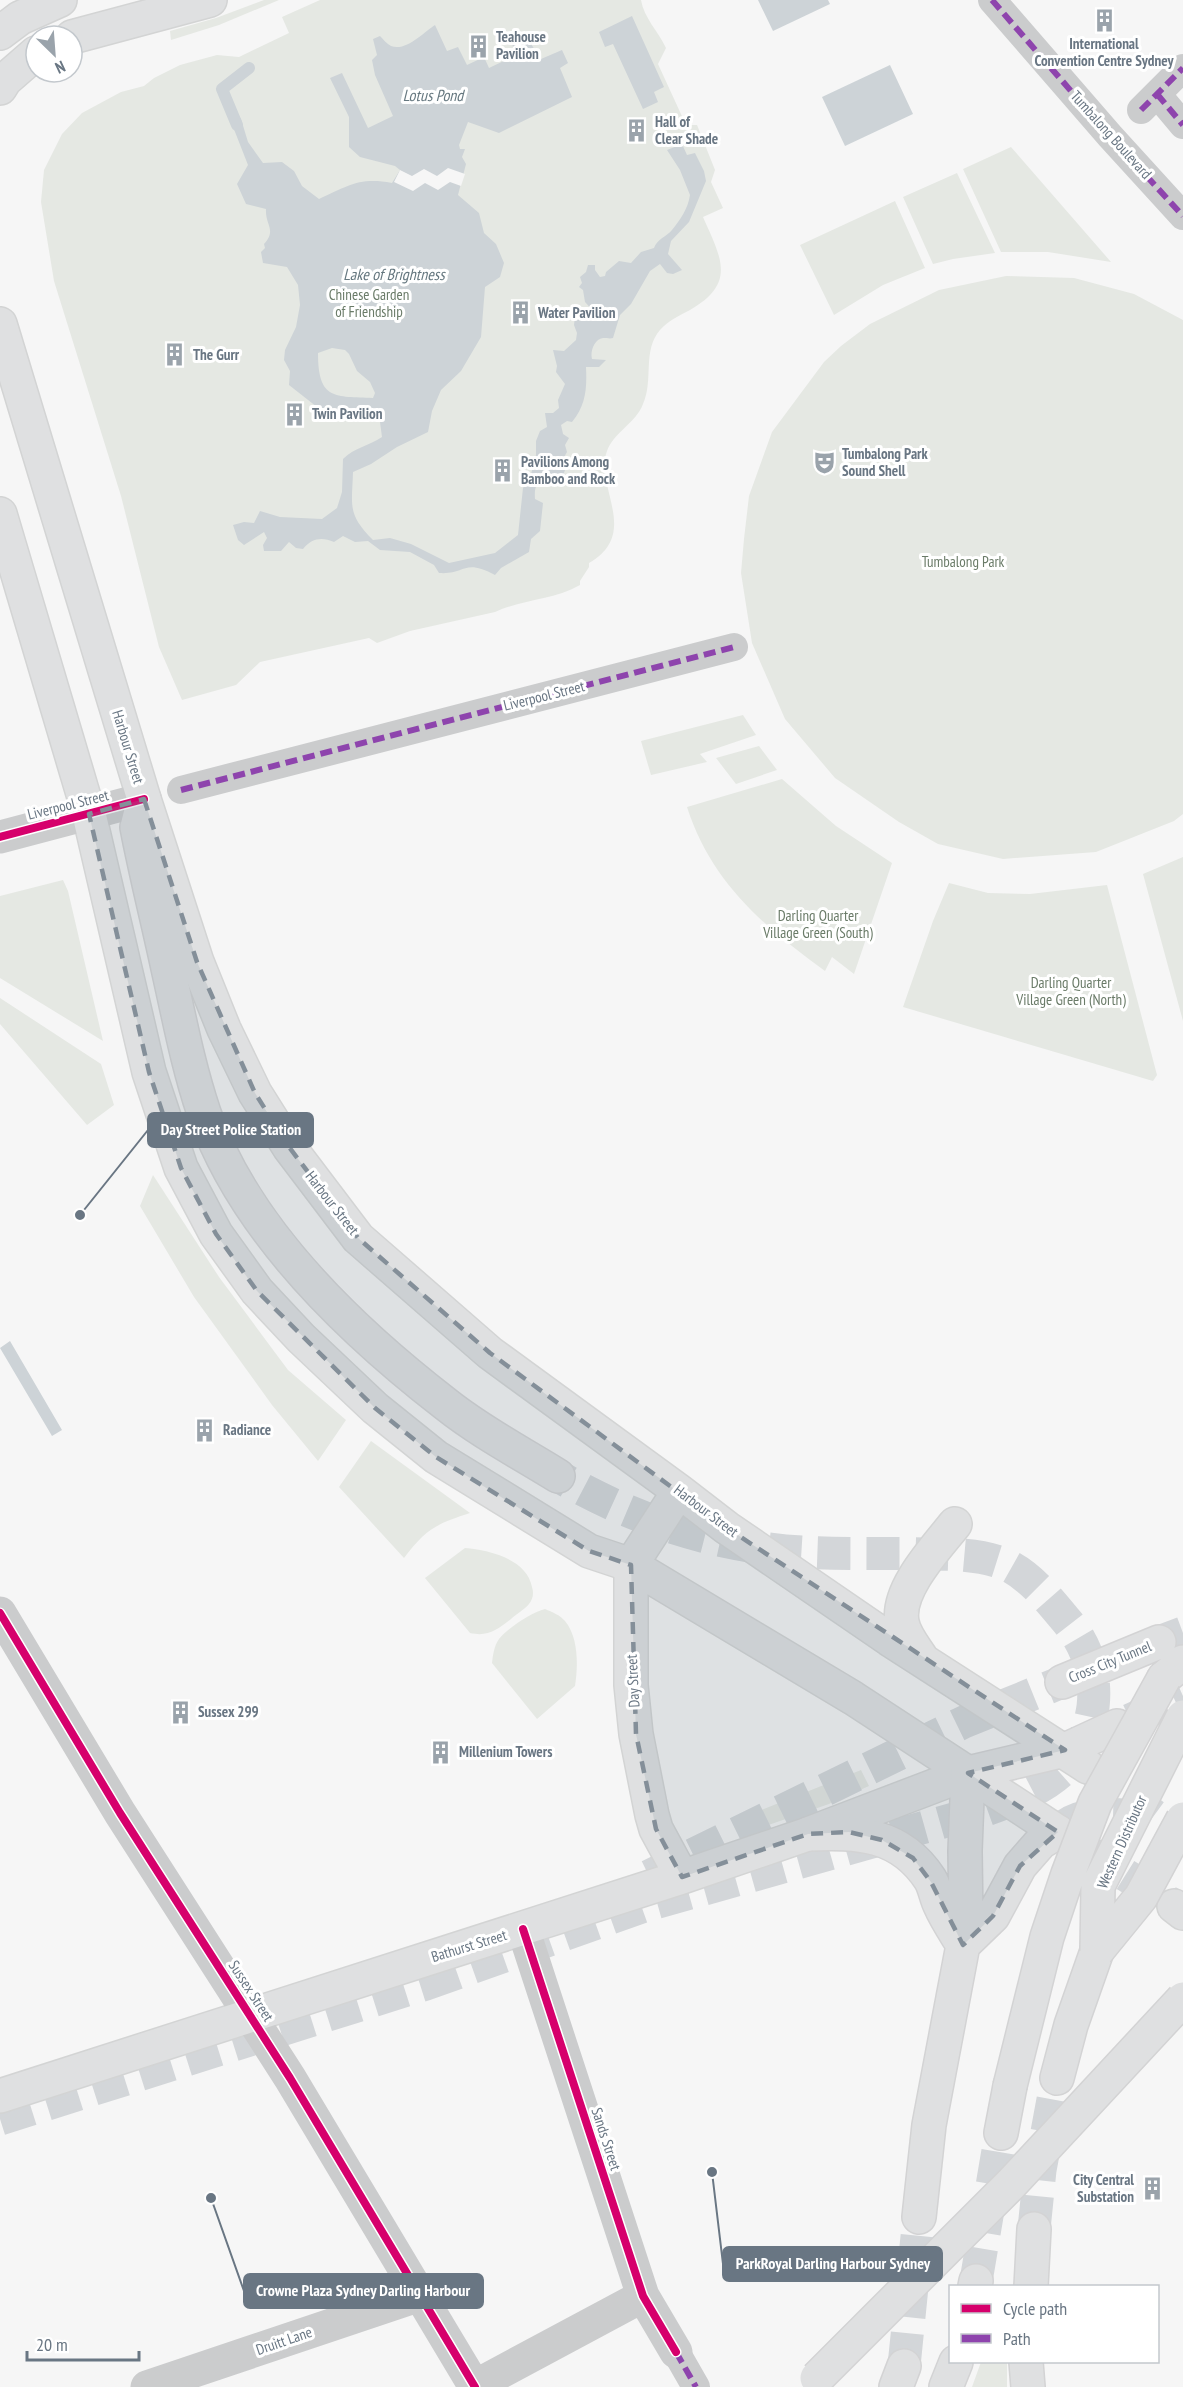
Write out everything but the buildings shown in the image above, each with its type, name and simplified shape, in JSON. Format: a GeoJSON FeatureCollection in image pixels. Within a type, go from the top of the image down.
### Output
{"type":"FeatureCollection","features":[{"type":"Feature","properties":{"kind":"main road"},"geometry":{"type":"LineString","coordinates":[[0,33],[20,18],[60,0]]}},
{"type":"Feature","properties":{"kind":"main road"},"geometry":{"type":"LineString","coordinates":[[84,34],[210,0]]}},
{"type":"Feature","properties":{"kind":"main road"},"geometry":{"type":"LineString","coordinates":[[0,88],[5,80],[24,63]]}},
{"type":"Feature","properties":{"kind":"main road","name":"Harbour Street"},"geometry":{"type":"LineString","coordinates":[[0,324],[144,800],[197,962],[224,1029],[255,1093],[289,1147],[358,1238],[490,1353],[727,1528],[924,1661],[1076,1759]]}},
{"type":"Feature","properties":{"kind":"main road"},"geometry":{"type":"LineString","coordinates":[[0,514],[89,814],[149,1072],[181,1168],[216,1234],[257,1292],[301,1338],[375,1408],[436,1457],[589,1551],[631,1566],[853,1698],[1058,1832],[1041,1842],[1020,1866],[993,1916],[963,1945]]}},
{"type":"Feature","properties":{"kind":"main road"},"geometry":{"type":"LineString","coordinates":[[144,800],[137,826],[186,1051],[205,1114],[226,1162],[248,1199],[268,1229],[319,1292],[377,1347],[448,1407],[558,1476]]}},
{"type":"Feature","properties":{"kind":"main road"},"geometry":{"type":"LineString","coordinates":[[631,1566],[679,1491]]}},
{"type":"Feature","properties":{"kind":"main road"},"geometry":{"type":"LineString","coordinates":[[924,1661],[902,1624],[901,1608],[906,1591],[955,1524]]}},
{"type":"Feature","properties":{"kind":"main road","name":"Day Street"},"geometry":{"type":"LineString","coordinates":[[631,1566],[632,1686],[636,1734],[656,1829],[682,1877]]}},
{"type":"Feature","properties":{"kind":"main road"},"geometry":{"type":"LineString","coordinates":[[1001,2133],[1010,2086],[1047,1937],[1068,1874],[1095,1803],[1164,1678],[1171,1652]]}},
{"type":"Feature","properties":{"kind":"main road","name":"Cross City Tunnel"},"geometry":{"type":"LineString","coordinates":[[1062,1682],[1171,1652]]}},
{"type":"Feature","properties":{"kind":"main road","name":"Western Distributor"},"geometry":{"type":"LineString","coordinates":[[1057,2078],[1071,2025],[1097,1952],[1098,1886],[1183,1717]]}},
{"type":"Feature","properties":{"kind":"main road","name":"Bathurst Street"},"geometry":{"type":"LineString","coordinates":[[0,2096],[682,1877],[808,1834],[968,1773],[1076,1759],[1117,1726]]}},
{"type":"Feature","properties":{"kind":"main road"},"geometry":{"type":"LineString","coordinates":[[919,2217],[929,2125],[966,1919],[965,1851],[968,1773]]}},
{"type":"Feature","properties":{"kind":"main road"},"geometry":{"type":"LineString","coordinates":[[1097,1952],[1141,1897],[1183,1819]]}},
{"type":"Feature","properties":{"kind":"main road"},"geometry":{"type":"LineString","coordinates":[[808,1834],[849,1832],[882,1840],[913,1858],[931,1882],[941,1907],[963,1945]]}},
{"type":"Feature","properties":{"kind":"main road"},"geometry":{"type":"LineString","coordinates":[[813,2382],[1011,2184],[1183,1999]]}},
{"type":"Feature","properties":{"kind":"main road"},"geometry":{"type":"LineString","coordinates":[[1030,2285],[1034,2229]]}},
{"type":"Feature","properties":{"kind":"main road"},"geometry":{"type":"LineString","coordinates":[[1026,2363],[1028,2387]]}},
{"type":"Feature","properties":{"kind":"street","name":"Tumbalong Boulevard"},"geometry":{"type":"LineString","coordinates":[[992,0],[1183,216]]}},
{"type":"Feature","properties":{"kind":"street"},"geometry":{"type":"LineString","coordinates":[[1183,68],[1149,102],[1183,125]]}},
{"type":"Feature","properties":{"kind":"street","name":"Liverpool Street"},"geometry":{"type":"LineString","coordinates":[[181,790],[734,647]]}},
{"type":"Feature","properties":{"kind":"street","name":"Liverpool Street"},"geometry":{"type":"LineString","coordinates":[[0,837],[144,800]]}},
{"type":"Feature","properties":{"kind":"street","name":"Sussex Street"},"geometry":{"type":"LineString","coordinates":[[0,1613],[120,1813],[250,2014],[475,2386]]}},
{"type":"Feature","properties":{"kind":"street","name":"Sands Street"},"geometry":{"type":"LineString","coordinates":[[523,1929],[643,2296],[696,2387]]}},
{"type":"Feature","properties":{"kind":"street","name":"Druitt Lane"},"geometry":{"type":"LineString","coordinates":[[147,2387],[420,2295]]}},
{"type":"Feature","properties":{"kind":"street"},"geometry":{"type":"LineString","coordinates":[[475,2386],[643,2296]]}},
{"type":"Feature","properties":{"kind":"highlighted area"},"geometry":{"type":"Polygon","coordinates":[[[144,799],[197,962],[255,1093],[289,1147],[358,1238],[490,1353],[727,1528],[1065,1750],[968,1773],[1058,1832],[1020,1866],[993,1916],[963,1945],[931,1882],[913,1858],[882,1840],[849,1832],[808,1834],[682,1877],[656,1829],[636,1734],[631,1565],[589,1551],[436,1457],[375,1408],[257,1291],[216,1234],[181,1168],[149,1072],[89,814],[144,799]]]}},
{"type":"Feature","properties":{"kind":"green space"},"geometry":{"type":"Polygon","coordinates":[[[264,0],[279,0],[219,25],[171,40],[170,31],[216,18],[264,0]]]}},
{"type":"Feature","properties":{"kind":"green space","name":"Chinese Garden of Friendship"},"geometry":{"type":"Polygon","coordinates":[[[320,0],[641,0],[648,19],[666,48],[658,64],[686,125],[697,125],[715,170],[711,182],[723,208],[703,217],[719,257],[720,280],[705,300],[667,324],[655,338],[651,347],[648,385],[643,404],[640,411],[610,444],[607,451],[606,479],[614,524],[612,538],[604,551],[589,563],[580,585],[560,594],[516,604],[495,612],[410,631],[377,643],[369,638],[260,662],[236,685],[182,700],[159,647],[121,496],[54,281],[41,202],[44,170],[62,134],[82,113],[121,92],[144,86],[154,78],[180,65],[217,55],[239,57],[289,33],[282,17],[320,0]]]}},
{"type":"Feature","properties":{"kind":"green space"},"geometry":{"type":"Polygon","coordinates":[[[1011,147],[1111,262],[1048,252],[1001,252],[963,169],[1011,147]]]}},
{"type":"Feature","properties":{"kind":"green space"},"geometry":{"type":"Polygon","coordinates":[[[957,173],[995,253],[933,264],[903,197],[957,173]]]}},
{"type":"Feature","properties":{"kind":"green space"},"geometry":{"type":"Polygon","coordinates":[[[895,201],[925,268],[883,285],[834,315],[800,245],[895,201]]]}},
{"type":"Feature","properties":{"kind":"green space","name":"Tumbalong Park"},"geometry":{"type":"Polygon","coordinates":[[[1006,276],[1074,278],[1134,294],[1183,320],[1183,814],[1174,821],[1096,852],[1003,859],[938,844],[899,822],[835,778],[785,719],[752,643],[741,573],[749,496],[772,432],[824,362],[870,324],[939,290],[1006,276]]]}},
{"type":"Feature","properties":{"kind":"green space"},"geometry":{"type":"Polygon","coordinates":[[[743,715],[756,735],[700,754],[707,762],[651,775],[641,741],[743,715]]]}},
{"type":"Feature","properties":{"kind":"green space"},"geometry":{"type":"Polygon","coordinates":[[[759,746],[777,770],[736,784],[716,758],[759,746]]]}},
{"type":"Feature","properties":{"kind":"green space","name":"Darling Quarter Village Green (South)"},"geometry":{"type":"Polygon","coordinates":[[[782,779],[836,826],[892,863],[854,974],[832,957],[825,971],[781,937],[742,901],[710,858],[697,834],[687,807],[782,779]]]}},
{"type":"Feature","properties":{"kind":"green space"},"geometry":{"type":"Polygon","coordinates":[[[1183,857],[1183,1021],[1143,874],[1183,857]]]}},
{"type":"Feature","properties":{"kind":"green space"},"geometry":{"type":"Polygon","coordinates":[[[63,880],[68,891],[103,1041],[0,978],[0,896],[63,880]]]}},
{"type":"Feature","properties":{"kind":"green space","name":"Darling Quarter Village Green (North)"},"geometry":{"type":"Polygon","coordinates":[[[949,883],[988,893],[1030,894],[1107,885],[1157,1075],[1153,1081],[903,1007],[949,883]]]}},
{"type":"Feature","properties":{"kind":"green space"},"geometry":{"type":"Polygon","coordinates":[[[0,998],[101,1064],[114,1105],[87,1125],[0,1024],[0,998]]]}},
{"type":"Feature","properties":{"kind":"green space"},"geometry":{"type":"Polygon","coordinates":[[[153,1175],[219,1277],[288,1370],[346,1420],[318,1461],[272,1405],[194,1297],[140,1206],[153,1175]]]}},
{"type":"Feature","properties":{"kind":"green space"},"geometry":{"type":"Polygon","coordinates":[[[371,1441],[470,1513],[432,1529],[404,1558],[339,1487],[371,1441]]]}},
{"type":"Feature","properties":{"kind":"green space"},"geometry":{"type":"Polygon","coordinates":[[[465,1548],[495,1554],[515,1563],[529,1577],[533,1589],[532,1598],[527,1606],[492,1632],[470,1633],[425,1578],[465,1548]]]}},
{"type":"Feature","properties":{"kind":"green space"},"geometry":{"type":"Polygon","coordinates":[[[545,1609],[561,1617],[570,1628],[575,1644],[577,1670],[575,1686],[537,1719],[492,1663],[499,1639],[514,1625],[545,1609]]]}},
{"type":"Feature","properties":{"kind":"green space"},"geometry":{"type":"Polygon","coordinates":[[[861,1770],[869,1786],[829,1804],[740,1835],[734,1821],[861,1770]]]}},
{"type":"Feature","properties":{"kind":"green space"},"geometry":{"type":"Polygon","coordinates":[[[981,2363],[1007,2363],[1007,2387],[972,2387],[981,2363]]]}},
{"type":"Feature","properties":{"kind":"water"},"geometry":{"type":"Polygon","coordinates":[[[758,0],[828,0],[830,4],[773,31],[758,0]]]}},
{"type":"Feature","properties":{"kind":"water"},"geometry":{"type":"Polygon","coordinates":[[[632,16],[664,87],[654,92],[658,102],[643,109],[613,44],[605,47],[599,32],[632,16]]]}},
{"type":"Feature","properties":{"kind":"water"},"geometry":{"type":"Polygon","coordinates":[[[435,25],[447,51],[458,47],[467,65],[484,57],[489,68],[516,55],[512,44],[527,38],[541,59],[562,50],[568,63],[560,68],[572,97],[499,133],[468,122],[459,145],[460,149],[465,149],[462,157],[466,164],[458,195],[479,213],[484,233],[496,244],[504,263],[500,277],[485,287],[481,337],[461,371],[441,390],[432,411],[428,432],[353,472],[352,502],[355,516],[373,540],[390,538],[411,544],[449,563],[495,553],[518,535],[523,488],[530,478],[536,455],[536,441],[540,431],[547,427],[545,413],[553,413],[559,408],[558,400],[565,384],[556,372],[557,366],[553,350],[564,351],[576,340],[575,317],[582,314],[593,317],[595,313],[585,302],[583,290],[579,287],[582,283],[580,277],[586,272],[588,265],[595,265],[595,270],[600,277],[605,276],[606,272],[619,261],[631,263],[641,252],[654,248],[657,242],[678,222],[686,210],[690,195],[680,170],[667,150],[682,144],[687,155],[695,153],[706,181],[689,222],[671,241],[668,254],[682,270],[673,274],[667,273],[660,264],[650,271],[631,304],[620,315],[613,338],[600,339],[593,346],[592,359],[606,360],[599,367],[586,367],[586,389],[583,403],[572,422],[567,421],[561,425],[563,434],[569,438],[565,445],[567,452],[563,459],[565,470],[562,479],[546,473],[538,482],[535,499],[543,503],[540,531],[531,539],[529,552],[501,568],[495,575],[470,567],[455,572],[439,573],[434,565],[410,552],[380,550],[368,541],[355,542],[343,536],[334,542],[325,539],[314,541],[303,549],[296,548],[289,542],[281,551],[264,551],[263,545],[267,538],[264,532],[244,545],[238,540],[233,525],[244,522],[254,523],[260,511],[280,517],[322,519],[337,508],[342,492],[343,459],[382,437],[380,422],[355,413],[341,411],[329,413],[317,407],[289,385],[290,371],[284,360],[285,350],[296,327],[300,305],[298,285],[287,267],[263,263],[261,252],[270,235],[266,209],[246,204],[237,184],[248,165],[228,114],[234,110],[241,119],[248,142],[263,163],[282,162],[294,171],[302,186],[319,199],[362,182],[392,183],[400,170],[395,166],[360,157],[349,147],[349,117],[330,78],[342,73],[368,128],[393,116],[375,75],[372,60],[377,55],[373,39],[380,36],[391,46],[403,46],[435,25]],[[332,348],[318,353],[321,380],[325,388],[339,396],[373,398],[375,393],[370,382],[357,371],[345,350],[332,348]]]}},
{"type":"Feature","properties":{"kind":"water"},"geometry":{"type":"Polygon","coordinates":[[[890,65],[913,114],[845,146],[822,97],[890,65]]]}},
{"type":"Feature","properties":{"kind":"water"},"geometry":{"type":"Polygon","coordinates":[[[10,1341],[62,1430],[52,1436],[0,1348],[10,1341]]]}},
{"type":"Feature","properties":{"kind":"pier"},"geometry":{"type":"Polygon","coordinates":[[[448,168],[465,174],[461,186],[450,182],[438,190],[425,183],[413,191],[394,182],[400,170],[412,176],[424,169],[437,176],[448,168]]]}},
{"type":"Feature","properties":{"kind":"waterway"},"geometry":{"type":"LineString","coordinates":[[237,125],[222,89],[249,68]]}},
{"type":"Feature","properties":{"kind":"tunnel"},"geometry":{"type":"LineString","coordinates":[[426,1984],[644,1906],[986,1810],[1025,1795],[1042,1786],[1070,1763],[1080,1748],[1088,1729],[1093,1707],[1093,1683],[1088,1660],[1079,1638],[1033,1583],[1009,1566],[989,1559],[945,1554],[809,1552],[742,1545],[660,1523],[608,1502],[558,1476]]}},
{"type":"Feature","properties":{"kind":"tunnel"},"geometry":{"type":"LineString","coordinates":[[1159,1642],[1183,1633]]}},
{"type":"Feature","properties":{"kind":"tunnel"},"geometry":{"type":"LineString","coordinates":[[649,1876],[964,1722],[1062,1682]]}},
{"type":"Feature","properties":{"kind":"tunnel"},"geometry":{"type":"LineString","coordinates":[[1130,1720],[1183,1696]]}},
{"type":"Feature","properties":{"kind":"tunnel"},"geometry":{"type":"LineString","coordinates":[[1088,1767],[1183,1837]]}},
{"type":"Feature","properties":{"kind":"tunnel"},"geometry":{"type":"LineString","coordinates":[[1066,1825],[1087,1816],[1111,1814],[1159,1819]]}},
{"type":"Feature","properties":{"kind":"tunnel"},"geometry":{"type":"LineString","coordinates":[[1084,1849],[1170,1903]]}},
{"type":"Feature","properties":{"kind":"tunnel"},"geometry":{"type":"LineString","coordinates":[[0,2119],[426,1984],[446,1974]]}},
{"type":"Feature","properties":{"kind":"tunnel"},"geometry":{"type":"LineString","coordinates":[[1034,2229],[1040,2170],[1057,2078]]}},
{"type":"Feature","properties":{"kind":"tunnel"},"geometry":{"type":"LineString","coordinates":[[976,2281],[1001,2133]]}},
{"type":"Feature","properties":{"kind":"tunnel"},"geometry":{"type":"LineString","coordinates":[[904,2366],[919,2217]]}},
{"type":"Feature","properties":{"kind":"marked path"},"geometry":{"type":"LineString","coordinates":[[992,0],[1183,216]]}},
{"type":"Feature","properties":{"kind":"marked path"},"geometry":{"type":"LineString","coordinates":[[1141,110],[1183,68]]}},
{"type":"Feature","properties":{"kind":"marked path"},"geometry":{"type":"LineString","coordinates":[[1157,94],[1183,125]]}},
{"type":"Feature","properties":{"kind":"marked path"},"geometry":{"type":"LineString","coordinates":[[181,790],[734,647]]}},
{"type":"Feature","properties":{"kind":"marked path"},"geometry":{"type":"LineString","coordinates":[[676,2352],[696,2387]]}},
{"type":"Feature","properties":{"kind":"cycle path"},"geometry":{"type":"LineString","coordinates":[[0,837],[144,799]]}},
{"type":"Feature","properties":{"kind":"cycle path"},"geometry":{"type":"LineString","coordinates":[[0,1613],[120,1813],[290,2078],[475,2387]]}},
{"type":"Feature","properties":{"kind":"cycle path"},"geometry":{"type":"LineString","coordinates":[[523,1929],[643,2296],[676,2352]]}},
{"type":"Feature","properties":{"kind":"place","name":"International Convention Centre Sydney"},"geometry":{"type":"Point","coordinates":[1104,20]}},
{"type":"Feature","properties":{"kind":"place","name":"Teahouse Pavilion"},"geometry":{"type":"Point","coordinates":[478,46]}},
{"type":"Feature","properties":{"kind":"place","name":"Hall of Clear Shade"},"geometry":{"type":"Point","coordinates":[637,131]}},
{"type":"Feature","properties":{"kind":"place","name":"Water Pavilion"},"geometry":{"type":"Point","coordinates":[520,313]}},
{"type":"Feature","properties":{"kind":"place","name":"The Gurr"},"geometry":{"type":"Point","coordinates":[175,355]}},
{"type":"Feature","properties":{"kind":"place","name":"Twin Pavilion"},"geometry":{"type":"Point","coordinates":[294,414]}},
{"type":"Feature","properties":{"kind":"place","name":"Tumbalong Park Sound Shell"},"geometry":{"type":"Point","coordinates":[824,463]}},
{"type":"Feature","properties":{"kind":"place","name":"Pavilions Among Bamboo and Rock"},"geometry":{"type":"Point","coordinates":[503,471]}},
{"type":"Feature","properties":{"kind":"place","name":"Day Street Police Station"},"geometry":{"type":"Point","coordinates":[80,1215]}},
{"type":"Feature","properties":{"kind":"place","name":"Radiance"},"geometry":{"type":"Point","coordinates":[205,1430]}},
{"type":"Feature","properties":{"kind":"place","name":"Sussex 299"},"geometry":{"type":"Point","coordinates":[180,1712]}},
{"type":"Feature","properties":{"kind":"place","name":"Millenium Towers"},"geometry":{"type":"Point","coordinates":[441,1752]}},
{"type":"Feature","properties":{"kind":"place","name":"ParkRoyal Darling Harbour Sydney"},"geometry":{"type":"Point","coordinates":[712,2172]}},
{"type":"Feature","properties":{"kind":"place","name":"City Central Substation"},"geometry":{"type":"Point","coordinates":[1152,2189]}},
{"type":"Feature","properties":{"kind":"place","name":"Crowne Plaza Sydney Darling Harbour"},"geometry":{"type":"Point","coordinates":[211,2198]}},
{"type":"Feature","properties":{"kind":"water label","name":"Lotus Pond"},"geometry":{"type":"Point","coordinates":[433,95]}},
{"type":"Feature","properties":{"kind":"water label","name":"Lake of Brightness"},"geometry":{"type":"Point","coordinates":[394,274]}}]}
